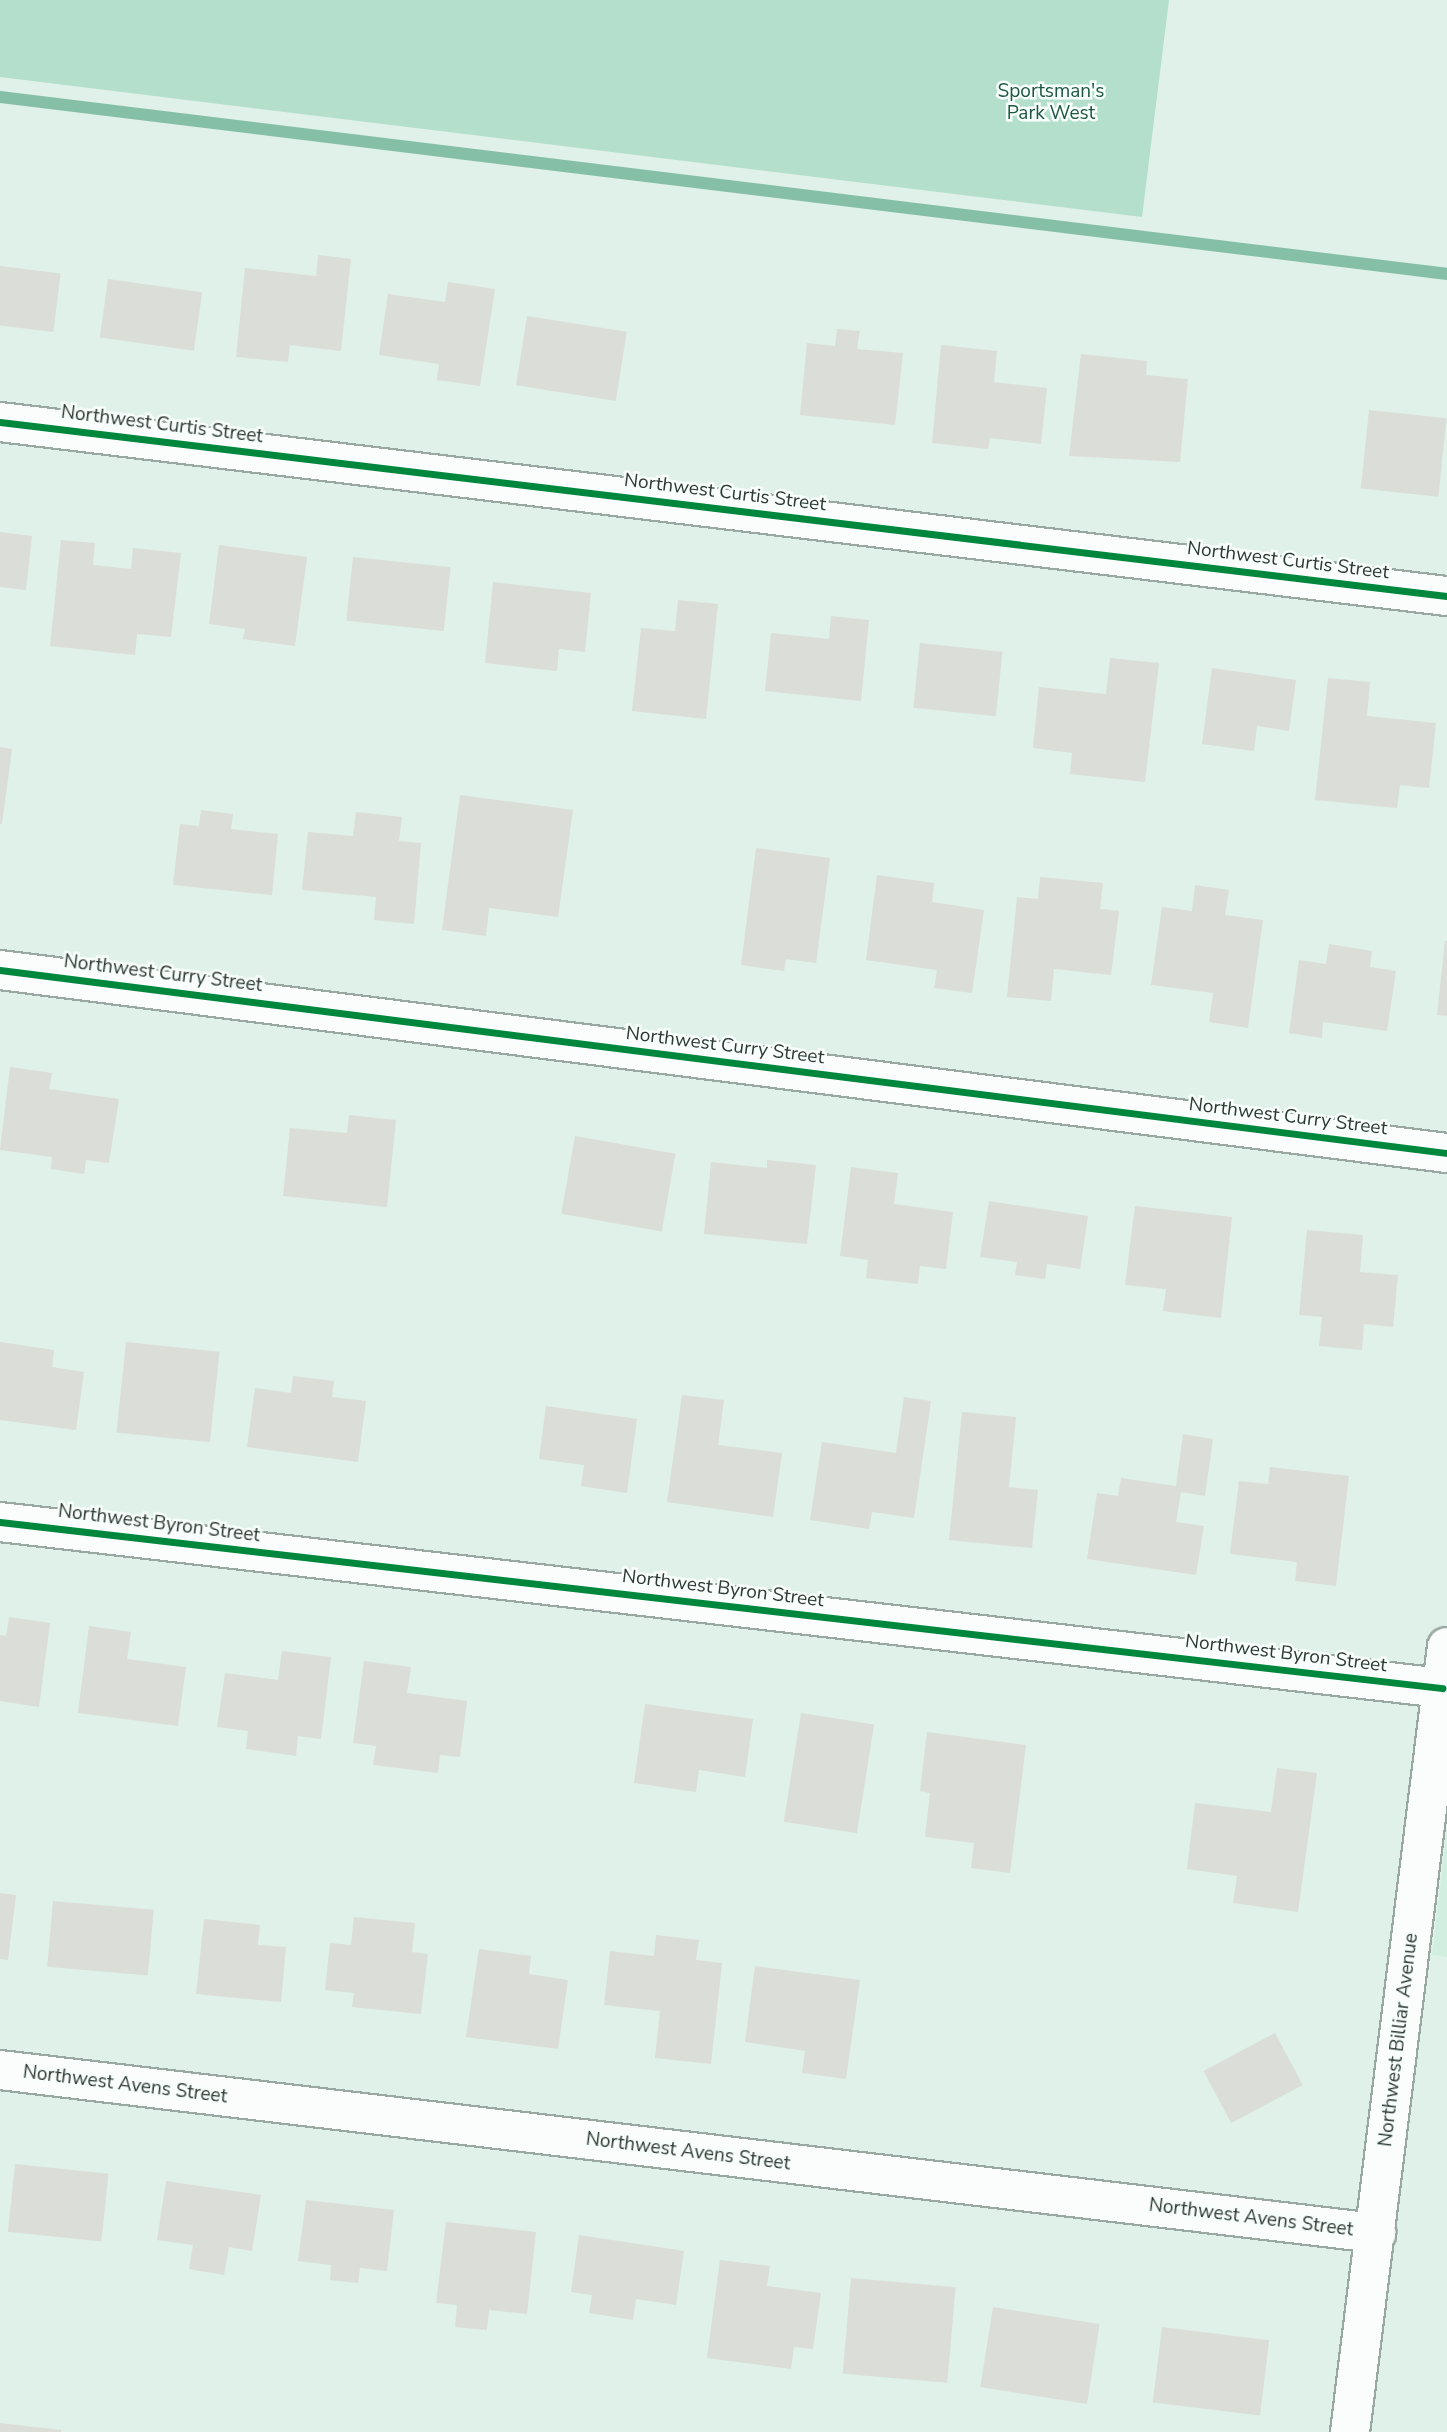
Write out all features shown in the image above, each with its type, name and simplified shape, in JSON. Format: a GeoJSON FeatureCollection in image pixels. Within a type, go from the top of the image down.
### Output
{"type":"FeatureCollection","features":[{"type":"Feature","properties":{"kind":"street","name":"Northwest Curtis Street"},"geometry":{"type":"LineString","coordinates":[[0,422],[1447,596]]}},
{"type":"Feature","properties":{"kind":"street","name":"Northwest Curry Street"},"geometry":{"type":"LineString","coordinates":[[0,970],[1447,1153]]}},
{"type":"Feature","properties":{"kind":"street","name":"Northwest Byron Street"},"geometry":{"type":"LineString","coordinates":[[0,1522],[1441,1688]]}},
{"type":"Feature","properties":{"kind":"street","name":"Northwest Billiar Avenue"},"geometry":{"type":"LineString","coordinates":[[1350,2432],[1447,1647]]}},
{"type":"Feature","properties":{"kind":"street","name":"Northwest Avens Street"},"geometry":{"type":"LineString","coordinates":[[0,2070],[1376,2233]]}},
{"type":"Feature","properties":{"kind":"shaded area"},"geometry":{"type":"Polygon","coordinates":[[[1447,1831],[1447,1957],[1432,1955],[1447,1831]]]}},
{"type":"Feature","properties":{"kind":"green space","name":"Sportsman's Park West"},"geometry":{"type":"Polygon","coordinates":[[[0,0],[1169,0],[1142,217],[0,77],[0,0]]]}},
{"type":"Feature","properties":{"kind":"building"},"geometry":{"type":"Polygon","coordinates":[[[318,255],[351,259],[341,351],[290,345],[288,362],[236,357],[245,268],[316,276],[318,255]]]}},
{"type":"Feature","properties":{"kind":"building"},"geometry":{"type":"Polygon","coordinates":[[[0,266],[61,273],[53,332],[0,325],[0,266]]]}},
{"type":"Feature","properties":{"kind":"building"},"geometry":{"type":"Polygon","coordinates":[[[108,279],[202,292],[194,351],[100,337],[108,279]]]}},
{"type":"Feature","properties":{"kind":"building"},"geometry":{"type":"Polygon","coordinates":[[[448,282],[495,289],[480,386],[437,380],[439,364],[379,355],[388,294],[445,302],[448,282]]]}},
{"type":"Feature","properties":{"kind":"building"},"geometry":{"type":"Polygon","coordinates":[[[527,316],[627,332],[616,401],[516,385],[527,316]]]}},
{"type":"Feature","properties":{"kind":"building"},"geometry":{"type":"Polygon","coordinates":[[[837,329],[860,331],[857,349],[903,353],[895,425],[800,415],[807,343],[835,346],[837,329]]]}},
{"type":"Feature","properties":{"kind":"building"},"geometry":{"type":"Polygon","coordinates":[[[941,345],[997,351],[994,382],[1047,388],[1041,444],[990,438],[988,449],[932,443],[941,345]]]}},
{"type":"Feature","properties":{"kind":"building"},"geometry":{"type":"Polygon","coordinates":[[[1081,354],[1147,361],[1146,375],[1188,379],[1180,462],[1069,456],[1081,354]]]}},
{"type":"Feature","properties":{"kind":"building"},"geometry":{"type":"Polygon","coordinates":[[[1369,410],[1447,418],[1438,497],[1361,489],[1369,410]]]}},
{"type":"Feature","properties":{"kind":"building"},"geometry":{"type":"Polygon","coordinates":[[[0,532],[32,536],[26,590],[0,587],[0,532]]]}},
{"type":"Feature","properties":{"kind":"building"},"geometry":{"type":"Polygon","coordinates":[[[61,540],[95,543],[93,565],[131,569],[133,548],[181,553],[171,637],[137,634],[135,655],[50,646],[61,540]]]}},
{"type":"Feature","properties":{"kind":"building"},"geometry":{"type":"Polygon","coordinates":[[[219,545],[307,557],[295,646],[243,639],[245,629],[209,624],[219,545]]]}},
{"type":"Feature","properties":{"kind":"building"},"geometry":{"type":"Polygon","coordinates":[[[353,557],[450,567],[444,631],[346,621],[353,557]]]}},
{"type":"Feature","properties":{"kind":"building"},"geometry":{"type":"Polygon","coordinates":[[[493,582],[591,593],[585,652],[559,649],[557,671],[485,663],[493,582]]]}},
{"type":"Feature","properties":{"kind":"building"},"geometry":{"type":"Polygon","coordinates":[[[678,600],[718,604],[706,719],[632,711],[641,628],[675,631],[678,600]]]}},
{"type":"Feature","properties":{"kind":"building"},"geometry":{"type":"Polygon","coordinates":[[[831,616],[869,620],[861,701],[765,691],[771,633],[829,639],[831,616]]]}},
{"type":"Feature","properties":{"kind":"building"},"geometry":{"type":"Polygon","coordinates":[[[920,643],[1003,652],[996,716],[913,708],[920,643]]]}},
{"type":"Feature","properties":{"kind":"building"},"geometry":{"type":"Polygon","coordinates":[[[1110,658],[1159,663],[1145,782],[1070,774],[1072,753],[1033,748],[1039,687],[1106,694],[1110,658]]]}},
{"type":"Feature","properties":{"kind":"building"},"geometry":{"type":"Polygon","coordinates":[[[1212,668],[1296,680],[1289,731],[1257,726],[1254,751],[1202,744],[1212,668]]]}},
{"type":"Feature","properties":{"kind":"building"},"geometry":{"type":"Polygon","coordinates":[[[1328,678],[1370,682],[1367,716],[1436,723],[1429,788],[1400,785],[1397,808],[1315,800],[1328,678]]]}},
{"type":"Feature","properties":{"kind":"building"},"geometry":{"type":"Polygon","coordinates":[[[0,747],[12,749],[2,824],[0,824],[0,747]]]}},
{"type":"Feature","properties":{"kind":"building"},"geometry":{"type":"Polygon","coordinates":[[[460,795],[573,810],[558,917],[489,908],[486,936],[442,930],[460,795]]]}},
{"type":"Feature","properties":{"kind":"building"},"geometry":{"type":"Polygon","coordinates":[[[201,810],[233,814],[231,829],[278,834],[272,895],[173,885],[180,824],[199,826],[201,810]]]}},
{"type":"Feature","properties":{"kind":"building"},"geometry":{"type":"Polygon","coordinates":[[[356,812],[402,817],[399,841],[421,843],[414,924],[374,920],[376,897],[302,890],[308,832],[353,836],[356,812]]]}},
{"type":"Feature","properties":{"kind":"building"},"geometry":{"type":"Polygon","coordinates":[[[756,848],[830,858],[816,963],[786,959],[784,971],[741,965],[756,848]]]}},
{"type":"Feature","properties":{"kind":"building"},"geometry":{"type":"Polygon","coordinates":[[[877,875],[934,883],[932,902],[984,910],[972,993],[934,988],[937,970],[866,960],[877,875]]]}},
{"type":"Feature","properties":{"kind":"building"},"geometry":{"type":"Polygon","coordinates":[[[1040,877],[1103,883],[1100,909],[1119,911],[1111,975],[1054,969],[1051,1001],[1007,997],[1017,897],[1038,899],[1040,877]]]}},
{"type":"Feature","properties":{"kind":"building"},"geometry":{"type":"Polygon","coordinates":[[[1195,885],[1229,890],[1225,915],[1263,920],[1248,1028],[1209,1022],[1213,993],[1151,985],[1162,907],[1192,911],[1195,885]]]}},
{"type":"Feature","properties":{"kind":"building"},"geometry":{"type":"Polygon","coordinates":[[[1447,941],[1447,1016],[1437,1015],[1447,941]]]}},
{"type":"Feature","properties":{"kind":"building"},"geometry":{"type":"Polygon","coordinates":[[[1329,944],[1372,951],[1370,967],[1396,971],[1387,1031],[1323,1022],[1322,1038],[1289,1033],[1299,960],[1326,964],[1329,944]]]}},
{"type":"Feature","properties":{"kind":"building"},"geometry":{"type":"Polygon","coordinates":[[[10,1067],[52,1073],[49,1089],[119,1099],[109,1163],[86,1160],[84,1174],[51,1169],[52,1157],[0,1150],[10,1067]]]}},
{"type":"Feature","properties":{"kind":"building"},"geometry":{"type":"Polygon","coordinates":[[[349,1115],[396,1120],[387,1207],[283,1196],[290,1128],[347,1133],[349,1115]]]}},
{"type":"Feature","properties":{"kind":"building"},"geometry":{"type":"Polygon","coordinates":[[[575,1136],[675,1154],[662,1232],[561,1214],[575,1136]]]}},
{"type":"Feature","properties":{"kind":"building"},"geometry":{"type":"Polygon","coordinates":[[[767,1160],[816,1165],[807,1244],[704,1234],[711,1162],[767,1168],[767,1160]]]}},
{"type":"Feature","properties":{"kind":"building"},"geometry":{"type":"Polygon","coordinates":[[[851,1167],[898,1173],[894,1204],[953,1212],[946,1269],[920,1266],[918,1284],[866,1278],[868,1260],[840,1256],[851,1167]]]}},
{"type":"Feature","properties":{"kind":"building"},"geometry":{"type":"Polygon","coordinates":[[[989,1201],[1088,1216],[1080,1269],[1047,1264],[1045,1279],[1015,1275],[1017,1262],[980,1257],[989,1201]]]}},
{"type":"Feature","properties":{"kind":"building"},"geometry":{"type":"Polygon","coordinates":[[[1135,1206],[1232,1217],[1221,1318],[1163,1311],[1166,1289],[1125,1285],[1135,1206]]]}},
{"type":"Feature","properties":{"kind":"building"},"geometry":{"type":"Polygon","coordinates":[[[1307,1230],[1363,1235],[1360,1272],[1398,1275],[1393,1327],[1364,1324],[1362,1350],[1319,1346],[1322,1317],[1299,1315],[1307,1230]]]}},
{"type":"Feature","properties":{"kind":"building"},"geometry":{"type":"Polygon","coordinates":[[[0,1342],[54,1350],[52,1367],[84,1372],[76,1430],[0,1420],[0,1342]]]}},
{"type":"Feature","properties":{"kind":"building"},"geometry":{"type":"Polygon","coordinates":[[[126,1342],[219,1352],[210,1442],[116,1433],[126,1342]]]}},
{"type":"Feature","properties":{"kind":"building"},"geometry":{"type":"Polygon","coordinates":[[[293,1376],[334,1381],[332,1397],[366,1401],[358,1462],[247,1447],[255,1388],[291,1393],[293,1376]]]}},
{"type":"Feature","properties":{"kind":"building"},"geometry":{"type":"Polygon","coordinates":[[[682,1395],[724,1400],[718,1445],[782,1453],[773,1517],[667,1502],[682,1395]]]}},
{"type":"Feature","properties":{"kind":"building"},"geometry":{"type":"Polygon","coordinates":[[[904,1397],[931,1401],[914,1518],[872,1512],[869,1529],[810,1520],[822,1442],[896,1453],[904,1397]]]}},
{"type":"Feature","properties":{"kind":"building"},"geometry":{"type":"Polygon","coordinates":[[[546,1406],[637,1419],[627,1493],[581,1486],[584,1465],[539,1459],[546,1406]]]}},
{"type":"Feature","properties":{"kind":"building"},"geometry":{"type":"Polygon","coordinates":[[[962,1412],[1016,1417],[1009,1487],[1038,1490],[1032,1548],[949,1540],[962,1412]]]}},
{"type":"Feature","properties":{"kind":"building"},"geometry":{"type":"Polygon","coordinates":[[[1183,1434],[1213,1439],[1205,1496],[1181,1492],[1176,1522],[1204,1526],[1196,1575],[1087,1559],[1097,1493],[1118,1496],[1121,1478],[1176,1486],[1183,1434]]]}},
{"type":"Feature","properties":{"kind":"building"},"geometry":{"type":"Polygon","coordinates":[[[1270,1467],[1349,1476],[1336,1586],[1295,1581],[1297,1562],[1230,1554],[1239,1481],[1268,1484],[1270,1467]]]}},
{"type":"Feature","properties":{"kind":"building"},"geometry":{"type":"Polygon","coordinates":[[[9,1617],[50,1623],[39,1707],[0,1701],[0,1635],[6,1636],[9,1617]]]}},
{"type":"Feature","properties":{"kind":"building"},"geometry":{"type":"Polygon","coordinates":[[[89,1626],[131,1632],[127,1659],[186,1667],[178,1726],[78,1713],[89,1626]]]}},
{"type":"Feature","properties":{"kind":"building"},"geometry":{"type":"Polygon","coordinates":[[[282,1651],[331,1657],[321,1739],[298,1736],[296,1756],[246,1749],[248,1731],[217,1727],[225,1673],[278,1680],[282,1651]]]}},
{"type":"Feature","properties":{"kind":"building"},"geometry":{"type":"Polygon","coordinates":[[[364,1661],[411,1667],[407,1693],[467,1701],[460,1757],[440,1755],[438,1773],[373,1765],[376,1746],[353,1743],[364,1661]]]}},
{"type":"Feature","properties":{"kind":"building"},"geometry":{"type":"Polygon","coordinates":[[[645,1704],[753,1719],[745,1777],[699,1770],[696,1792],[634,1783],[645,1704]]]}},
{"type":"Feature","properties":{"kind":"building"},"geometry":{"type":"Polygon","coordinates":[[[801,1713],[874,1725],[857,1833],[784,1822],[801,1713]]]}},
{"type":"Feature","properties":{"kind":"building"},"geometry":{"type":"Polygon","coordinates":[[[927,1732],[1026,1745],[1010,1873],[971,1868],[974,1843],[925,1837],[930,1793],[920,1791],[927,1732]]]}},
{"type":"Feature","properties":{"kind":"building"},"geometry":{"type":"Polygon","coordinates":[[[1277,1768],[1317,1773],[1298,1912],[1233,1903],[1237,1876],[1187,1869],[1195,1803],[1271,1812],[1277,1768]]]}},
{"type":"Feature","properties":{"kind":"building"},"geometry":{"type":"Polygon","coordinates":[[[0,1893],[16,1895],[8,1960],[0,1959],[0,1893]]]}},
{"type":"Feature","properties":{"kind":"building"},"geometry":{"type":"Polygon","coordinates":[[[53,1901],[154,1910],[148,1976],[47,1967],[53,1901]]]}},
{"type":"Feature","properties":{"kind":"building"},"geometry":{"type":"Polygon","coordinates":[[[354,1917],[415,1923],[412,1952],[428,1954],[421,2014],[352,2007],[354,1993],[325,1990],[330,1943],[351,1945],[354,1917]]]}},
{"type":"Feature","properties":{"kind":"building"},"geometry":{"type":"Polygon","coordinates":[[[204,1919],[260,1925],[258,1945],[286,1947],[281,2002],[196,1994],[204,1919]]]}},
{"type":"Feature","properties":{"kind":"building"},"geometry":{"type":"Polygon","coordinates":[[[656,1935],[699,1940],[696,1960],[722,1963],[711,2064],[655,2058],[660,2011],[604,2005],[610,1951],[654,1956],[656,1935]]]}},
{"type":"Feature","properties":{"kind":"building"},"geometry":{"type":"Polygon","coordinates":[[[479,1949],[531,1956],[529,1974],[568,1980],[558,2049],[466,2037],[479,1949]]]}},
{"type":"Feature","properties":{"kind":"building"},"geometry":{"type":"Polygon","coordinates":[[[755,1966],[860,1980],[846,2079],[802,2073],[805,2051],[745,2042],[755,1966]]]}},
{"type":"Feature","properties":{"kind":"building"},"geometry":{"type":"Polygon","coordinates":[[[1275,2033],[1303,2085],[1231,2123],[1203,2071],[1275,2033]]]}},
{"type":"Feature","properties":{"kind":"building"},"geometry":{"type":"Polygon","coordinates":[[[15,2164],[108,2174],[101,2241],[8,2232],[15,2164]]]}},
{"type":"Feature","properties":{"kind":"building"},"geometry":{"type":"Polygon","coordinates":[[[166,2181],[261,2195],[252,2251],[229,2247],[224,2275],[189,2269],[193,2245],[157,2240],[166,2181]]]}},
{"type":"Feature","properties":{"kind":"building"},"geometry":{"type":"Polygon","coordinates":[[[306,2200],[394,2210],[387,2271],[360,2268],[358,2283],[330,2280],[331,2265],[298,2261],[306,2200]]]}},
{"type":"Feature","properties":{"kind":"building"},"geometry":{"type":"Polygon","coordinates":[[[446,2222],[536,2232],[527,2314],[489,2310],[487,2330],[455,2327],[457,2305],[436,2303],[446,2222]]]}},
{"type":"Feature","properties":{"kind":"building"},"geometry":{"type":"Polygon","coordinates":[[[579,2235],[684,2251],[676,2305],[636,2299],[633,2320],[589,2313],[592,2295],[571,2292],[579,2235]]]}},
{"type":"Feature","properties":{"kind":"building"},"geometry":{"type":"Polygon","coordinates":[[[720,2260],[770,2266],[767,2286],[821,2293],[813,2349],[794,2347],[791,2369],[707,2358],[720,2260]]]}},
{"type":"Feature","properties":{"kind":"building"},"geometry":{"type":"Polygon","coordinates":[[[851,2278],[956,2287],[947,2383],[843,2374],[851,2278]]]}},
{"type":"Feature","properties":{"kind":"building"},"geometry":{"type":"Polygon","coordinates":[[[993,2307],[1100,2324],[1087,2404],[980,2387],[993,2307]]]}},
{"type":"Feature","properties":{"kind":"building"},"geometry":{"type":"Polygon","coordinates":[[[1162,2327],[1269,2340],[1260,2416],[1153,2402],[1162,2327]]]}},
{"type":"Feature","properties":{"kind":"building"},"geometry":{"type":"Polygon","coordinates":[[[0,2423],[61,2430],[61,2432],[0,2432],[0,2423]]]}},
{"type":"Feature","properties":{"kind":"waterway"},"geometry":{"type":"LineString","coordinates":[[0,97],[1447,274]]}},
{"type":"Feature","properties":{"kind":"cycle path"},"geometry":{"type":"LineString","coordinates":[[0,422],[1447,596]]}},
{"type":"Feature","properties":{"kind":"cycle path"},"geometry":{"type":"LineString","coordinates":[[0,970],[1447,1153]]}},
{"type":"Feature","properties":{"kind":"cycle path"},"geometry":{"type":"LineString","coordinates":[[0,1522],[1442,1688]]}}]}
